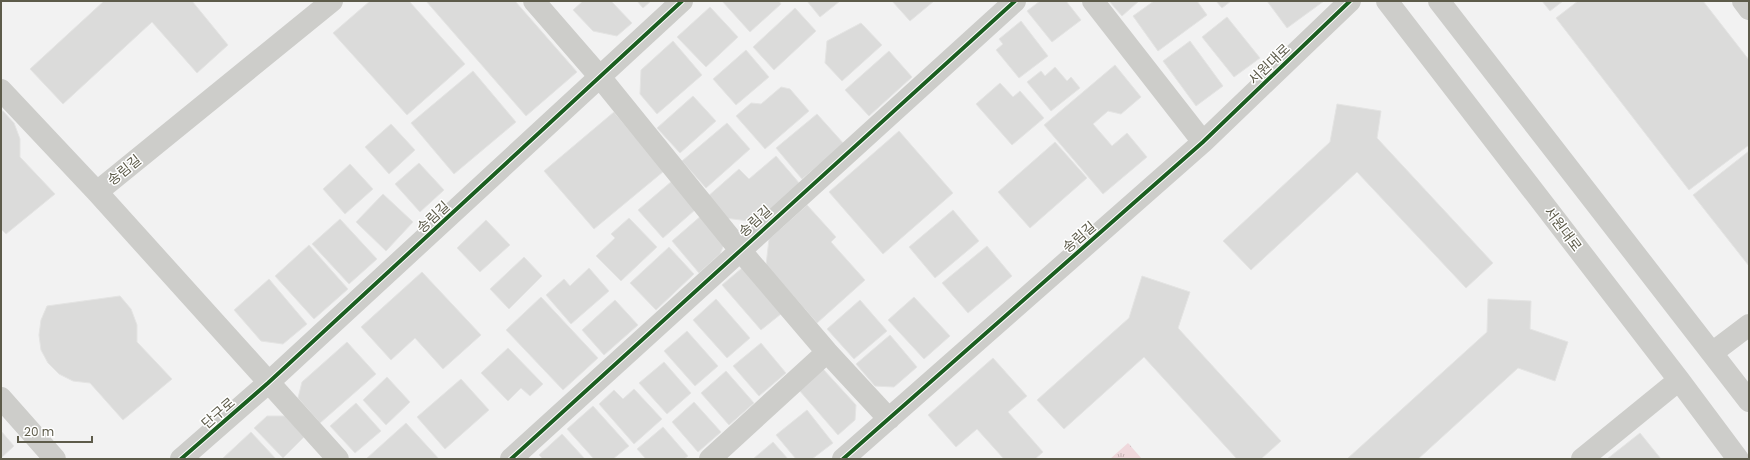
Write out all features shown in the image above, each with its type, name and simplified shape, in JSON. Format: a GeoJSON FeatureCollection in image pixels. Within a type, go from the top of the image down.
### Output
{"type":"FeatureCollection","features":[{"type":"Feature","properties":{"kind":"street","name":"송림길"},"geometry":{"type":"LineString","coordinates":[[332,1],[97,192],[338,459]]}},
{"type":"Feature","properties":{"kind":"street","name":"송림길"},"geometry":{"type":"LineString","coordinates":[[534,1],[600,77],[740,250],[826,352],[889,419]]}},
{"type":"Feature","properties":{"kind":"street","name":"송림길"},"geometry":{"type":"LineString","coordinates":[[268,383],[682,1]]}},
{"type":"Feature","properties":{"kind":"street","name":"송림길"},"geometry":{"type":"LineString","coordinates":[[511,459],[1015,1]]}},
{"type":"Feature","properties":{"kind":"street"},"geometry":{"type":"LineString","coordinates":[[1093,1],[1203,142]]}},
{"type":"Feature","properties":{"kind":"street","name":"서원대로"},"geometry":{"type":"LineString","coordinates":[[1203,142],[1350,1]]}},
{"type":"Feature","properties":{"kind":"street","name":"서원대로"},"geometry":{"type":"LineString","coordinates":[[1387,1],[1679,380],[1738,459]]}},
{"type":"Feature","properties":{"kind":"street"},"geometry":{"type":"LineString","coordinates":[[1439,1],[1749,401]]}},
{"type":"Feature","properties":{"kind":"street"},"geometry":{"type":"LineString","coordinates":[[1742,1],[1749,9]]}},
{"type":"Feature","properties":{"kind":"street"},"geometry":{"type":"LineString","coordinates":[[1,90],[97,192]]}},
{"type":"Feature","properties":{"kind":"street","name":"송림길"},"geometry":{"type":"LineString","coordinates":[[843,459],[1203,142]]}},
{"type":"Feature","properties":{"kind":"street"},"geometry":{"type":"LineString","coordinates":[[1712,353],[1749,325]]}},
{"type":"Feature","properties":{"kind":"street"},"geometry":{"type":"LineString","coordinates":[[710,459],[826,352]]}},
{"type":"Feature","properties":{"kind":"street"},"geometry":{"type":"LineString","coordinates":[[1582,459],[1679,380]]}},
{"type":"Feature","properties":{"kind":"street","name":"단구로"},"geometry":{"type":"LineString","coordinates":[[181,459],[268,383]]}},
{"type":"Feature","properties":{"kind":"street"},"geometry":{"type":"LineString","coordinates":[[1,398],[55,459]]}},
{"type":"Feature","properties":{"kind":"green space"},"geometry":{"type":"Polygon","coordinates":[[[1128,443],[1142,459],[1110,459],[1128,443]]]}},
{"type":"Feature","properties":{"kind":"building"},"geometry":{"type":"Polygon","coordinates":[[[104,1],[192,1],[228,45],[197,73],[152,22],[63,104],[30,69],[104,1]]]}},
{"type":"Feature","properties":{"kind":"building"},"geometry":{"type":"Polygon","coordinates":[[[370,1],[409,1],[465,64],[407,115],[333,33],[370,1]]]}},
{"type":"Feature","properties":{"kind":"building"},"geometry":{"type":"Polygon","coordinates":[[[426,1],[515,1],[577,72],[526,116],[426,1]]]}},
{"type":"Feature","properties":{"kind":"building"},"geometry":{"type":"Polygon","coordinates":[[[583,1],[611,1],[632,23],[617,36],[593,31],[573,10],[583,1]]]}},
{"type":"Feature","properties":{"kind":"building"},"geometry":{"type":"Polygon","coordinates":[[[637,1],[651,1],[643,8],[637,1]]]}},
{"type":"Feature","properties":{"kind":"building"},"geometry":{"type":"Polygon","coordinates":[[[722,1],[779,1],[781,4],[750,32],[722,1]]]}},
{"type":"Feature","properties":{"kind":"building"},"geometry":{"type":"Polygon","coordinates":[[[807,1],[840,1],[820,17],[807,1]]]}},
{"type":"Feature","properties":{"kind":"building"},"geometry":{"type":"Polygon","coordinates":[[[892,1],[934,1],[910,21],[892,1]]]}},
{"type":"Feature","properties":{"kind":"building"},"geometry":{"type":"Polygon","coordinates":[[[1040,1],[1066,1],[1081,20],[1052,42],[1027,11],[1040,1]]]}},
{"type":"Feature","properties":{"kind":"building"},"geometry":{"type":"Polygon","coordinates":[[[1109,1],[1139,1],[1122,16],[1109,1]]]}},
{"type":"Feature","properties":{"kind":"building"},"geometry":{"type":"Polygon","coordinates":[[[1154,1],[1197,1],[1207,15],[1158,51],[1133,16],[1154,1]]]}},
{"type":"Feature","properties":{"kind":"building"},"geometry":{"type":"Polygon","coordinates":[[[1216,1],[1231,1],[1222,8],[1216,1]]]}},
{"type":"Feature","properties":{"kind":"building"},"geometry":{"type":"Polygon","coordinates":[[[1267,1],[1324,1],[1287,28],[1267,1]]]}},
{"type":"Feature","properties":{"kind":"building"},"geometry":{"type":"Polygon","coordinates":[[[1542,1],[1563,1],[1550,11],[1542,1]]]}},
{"type":"Feature","properties":{"kind":"building"},"geometry":{"type":"Polygon","coordinates":[[[1578,1],[1703,1],[1749,60],[1749,145],[1689,190],[1556,18],[1578,1]]]}},
{"type":"Feature","properties":{"kind":"building"},"geometry":{"type":"Polygon","coordinates":[[[710,7],[738,37],[706,67],[677,37],[710,7]]]}},
{"type":"Feature","properties":{"kind":"building"},"geometry":{"type":"Polygon","coordinates":[[[795,8],[816,31],[774,70],[753,47],[795,8]]]}},
{"type":"Feature","properties":{"kind":"building"},"geometry":{"type":"Polygon","coordinates":[[[1227,17],[1260,58],[1234,77],[1202,37],[1227,17]]]}},
{"type":"Feature","properties":{"kind":"building"},"geometry":{"type":"Polygon","coordinates":[[[1021,21],[1048,56],[1019,78],[996,50],[1003,44],[999,39],[1021,21]]]}},
{"type":"Feature","properties":{"kind":"building"},"geometry":{"type":"Polygon","coordinates":[[[861,23],[882,45],[842,81],[825,63],[827,41],[861,23]]]}},
{"type":"Feature","properties":{"kind":"building"},"geometry":{"type":"Polygon","coordinates":[[[673,41],[702,75],[657,114],[640,94],[641,70],[673,41]]]}},
{"type":"Feature","properties":{"kind":"building"},"geometry":{"type":"Polygon","coordinates":[[[1190,41],[1223,86],[1196,106],[1163,61],[1190,41]]]}},
{"type":"Feature","properties":{"kind":"building"},"geometry":{"type":"Polygon","coordinates":[[[746,50],[769,77],[736,105],[713,79],[746,50]]]}},
{"type":"Feature","properties":{"kind":"building"},"geometry":{"type":"Polygon","coordinates":[[[889,51],[912,77],[869,116],[845,90],[889,51]]]}},
{"type":"Feature","properties":{"kind":"building"},"geometry":{"type":"Polygon","coordinates":[[[1115,65],[1141,97],[1121,114],[1108,111],[1093,124],[1112,146],[1127,133],[1147,157],[1103,194],[1044,125],[1115,65]]]}},
{"type":"Feature","properties":{"kind":"building"},"geometry":{"type":"Polygon","coordinates":[[[1055,67],[1067,81],[1071,77],[1080,88],[1051,111],[1027,82],[1041,71],[1045,76],[1055,67]]]}},
{"type":"Feature","properties":{"kind":"building"},"geometry":{"type":"Polygon","coordinates":[[[473,71],[516,122],[454,174],[411,123],[473,71]]]}},
{"type":"Feature","properties":{"kind":"building"},"geometry":{"type":"Polygon","coordinates":[[[1000,83],[1013,97],[1020,91],[1044,118],[1012,145],[976,104],[1000,83]]]}},
{"type":"Feature","properties":{"kind":"building"},"geometry":{"type":"Polygon","coordinates":[[[781,87],[790,89],[809,111],[765,149],[736,116],[751,103],[761,104],[781,87]]]}},
{"type":"Feature","properties":{"kind":"building"},"geometry":{"type":"Polygon","coordinates":[[[693,96],[716,121],[680,153],[657,128],[693,96]]]}},
{"type":"Feature","properties":{"kind":"building"},"geometry":{"type":"Polygon","coordinates":[[[1337,104],[1381,111],[1377,138],[1493,263],[1466,288],[1357,172],[1251,270],[1223,241],[1330,142],[1337,104]]]}},
{"type":"Feature","properties":{"kind":"building"},"geometry":{"type":"Polygon","coordinates":[[[1,111],[3,111],[14,123],[20,139],[20,157],[55,194],[6,234],[1,229],[1,111]]]}},
{"type":"Feature","properties":{"kind":"building"},"geometry":{"type":"Polygon","coordinates":[[[614,112],[664,171],[594,229],[544,171],[614,112]]]}},
{"type":"Feature","properties":{"kind":"building"},"geometry":{"type":"Polygon","coordinates":[[[817,114],[844,144],[802,179],[776,148],[817,114]]]}},
{"type":"Feature","properties":{"kind":"building"},"geometry":{"type":"Polygon","coordinates":[[[727,123],[750,149],[706,188],[682,161],[727,123]]]}},
{"type":"Feature","properties":{"kind":"building"},"geometry":{"type":"Polygon","coordinates":[[[391,124],[415,150],[389,174],[365,147],[391,124]]]}},
{"type":"Feature","properties":{"kind":"building"},"geometry":{"type":"Polygon","coordinates":[[[899,131],[953,193],[883,254],[829,192],[899,131]]]}},
{"type":"Feature","properties":{"kind":"building"},"geometry":{"type":"Polygon","coordinates":[[[1055,142],[1087,178],[1030,228],[998,192],[1055,142]]]}},
{"type":"Feature","properties":{"kind":"building"},"geometry":{"type":"Polygon","coordinates":[[[1749,151],[1749,266],[1693,195],[1749,151]]]}},
{"type":"Feature","properties":{"kind":"building"},"geometry":{"type":"Polygon","coordinates":[[[776,156],[800,184],[757,222],[725,218],[706,198],[739,169],[749,179],[776,156]]]}},
{"type":"Feature","properties":{"kind":"building"},"geometry":{"type":"Polygon","coordinates":[[[419,163],[444,190],[420,212],[395,184],[419,163]]]}},
{"type":"Feature","properties":{"kind":"building"},"geometry":{"type":"Polygon","coordinates":[[[350,164],[373,189],[345,214],[323,189],[350,164]]]}},
{"type":"Feature","properties":{"kind":"building"},"geometry":{"type":"Polygon","coordinates":[[[672,181],[696,209],[663,238],[638,210],[672,181]]]}},
{"type":"Feature","properties":{"kind":"building"},"geometry":{"type":"Polygon","coordinates":[[[383,194],[413,222],[386,251],[356,222],[383,194]]]}},
{"type":"Feature","properties":{"kind":"building"},"geometry":{"type":"Polygon","coordinates":[[[807,205],[836,237],[831,242],[865,280],[817,323],[766,265],[769,239],[807,205]]]}},
{"type":"Feature","properties":{"kind":"building"},"geometry":{"type":"Polygon","coordinates":[[[953,210],[979,241],[935,278],[909,247],[953,210]]]}},
{"type":"Feature","properties":{"kind":"building"},"geometry":{"type":"Polygon","coordinates":[[[702,215],[725,242],[720,254],[699,273],[672,241],[702,215]]]}},
{"type":"Feature","properties":{"kind":"building"},"geometry":{"type":"Polygon","coordinates":[[[629,218],[657,247],[621,281],[596,256],[615,238],[611,234],[629,218]]]}},
{"type":"Feature","properties":{"kind":"building"},"geometry":{"type":"Polygon","coordinates":[[[340,219],[377,259],[349,284],[312,244],[340,219]]]}},
{"type":"Feature","properties":{"kind":"building"},"geometry":{"type":"Polygon","coordinates":[[[486,220],[510,245],[480,272],[457,248],[486,220]]]}},
{"type":"Feature","properties":{"kind":"building"},"geometry":{"type":"Polygon","coordinates":[[[309,245],[348,289],[314,319],[275,276],[309,245]]]}},
{"type":"Feature","properties":{"kind":"building"},"geometry":{"type":"Polygon","coordinates":[[[987,246],[1012,276],[968,313],[942,283],[987,246]]]}},
{"type":"Feature","properties":{"kind":"building"},"geometry":{"type":"Polygon","coordinates":[[[669,247],[694,274],[656,310],[630,283],[669,247]]]}},
{"type":"Feature","properties":{"kind":"building"},"geometry":{"type":"Polygon","coordinates":[[[524,257],[542,276],[509,309],[490,289],[524,257]]]}},
{"type":"Feature","properties":{"kind":"building"},"geometry":{"type":"Polygon","coordinates":[[[589,268],[609,291],[571,324],[546,295],[564,279],[570,286],[589,268]]]}},
{"type":"Feature","properties":{"kind":"building"},"geometry":{"type":"Polygon","coordinates":[[[742,268],[781,314],[761,330],[722,285],[742,268]]]}},
{"type":"Feature","properties":{"kind":"building"},"geometry":{"type":"Polygon","coordinates":[[[422,272],[481,335],[443,369],[415,338],[391,360],[361,327],[422,272]]]}},
{"type":"Feature","properties":{"kind":"building"},"geometry":{"type":"Polygon","coordinates":[[[1142,276],[1190,292],[1178,328],[1281,441],[1261,459],[1237,459],[1144,357],[1064,429],[1037,400],[1129,318],[1142,276]]]}},
{"type":"Feature","properties":{"kind":"building"},"geometry":{"type":"Polygon","coordinates":[[[269,279],[307,324],[283,344],[261,341],[234,310],[269,279]]]}},
{"type":"Feature","properties":{"kind":"building"},"geometry":{"type":"Polygon","coordinates":[[[120,296],[131,309],[137,325],[137,342],[172,379],[123,420],[90,383],[73,381],[59,374],[48,363],[41,350],[39,335],[41,320],[47,306],[120,296]]]}},
{"type":"Feature","properties":{"kind":"building"},"geometry":{"type":"Polygon","coordinates":[[[541,297],[598,358],[563,390],[506,330],[541,297]]]}},
{"type":"Feature","properties":{"kind":"building"},"geometry":{"type":"Polygon","coordinates":[[[914,297],[950,336],[924,359],[888,320],[914,297]]]}},
{"type":"Feature","properties":{"kind":"building"},"geometry":{"type":"Polygon","coordinates":[[[716,299],[750,338],[727,358],[693,320],[716,299]]]}},
{"type":"Feature","properties":{"kind":"building"},"geometry":{"type":"Polygon","coordinates":[[[1488,299],[1531,301],[1530,329],[1568,342],[1555,381],[1518,368],[1418,459],[1347,459],[1487,332],[1488,299]]]}},
{"type":"Feature","properties":{"kind":"building"},"geometry":{"type":"Polygon","coordinates":[[[615,300],[638,325],[604,355],[582,330],[615,300]]]}},
{"type":"Feature","properties":{"kind":"building"},"geometry":{"type":"Polygon","coordinates":[[[860,300],[887,331],[854,359],[827,329],[860,300]]]}},
{"type":"Feature","properties":{"kind":"building"},"geometry":{"type":"Polygon","coordinates":[[[687,331],[718,366],[695,386],[664,351],[687,331]]]}},
{"type":"Feature","properties":{"kind":"building"},"geometry":{"type":"Polygon","coordinates":[[[890,335],[917,367],[894,387],[875,386],[856,364],[890,335]]]}},
{"type":"Feature","properties":{"kind":"building"},"geometry":{"type":"Polygon","coordinates":[[[347,342],[376,374],[320,423],[298,398],[302,382],[347,342]]]}},
{"type":"Feature","properties":{"kind":"building"},"geometry":{"type":"Polygon","coordinates":[[[761,343],[786,373],[759,396],[733,366],[761,343]]]}},
{"type":"Feature","properties":{"kind":"building"},"geometry":{"type":"Polygon","coordinates":[[[508,348],[543,384],[530,396],[521,388],[508,401],[481,373],[508,348]]]}},
{"type":"Feature","properties":{"kind":"building"},"geometry":{"type":"Polygon","coordinates":[[[993,358],[1027,396],[1008,412],[1043,452],[1035,459],[1004,459],[977,429],[956,447],[928,415],[993,358]]]}},
{"type":"Feature","properties":{"kind":"building"},"geometry":{"type":"Polygon","coordinates":[[[664,362],[691,393],[667,414],[639,383],[664,362]]]}},
{"type":"Feature","properties":{"kind":"building"},"geometry":{"type":"Polygon","coordinates":[[[823,369],[856,405],[855,420],[838,435],[799,390],[823,369]]]}},
{"type":"Feature","properties":{"kind":"building"},"geometry":{"type":"Polygon","coordinates":[[[726,371],[754,403],[729,425],[701,393],[726,371]]]}},
{"type":"Feature","properties":{"kind":"building"},"geometry":{"type":"Polygon","coordinates":[[[387,377],[410,402],[386,425],[363,400],[387,377]]]}},
{"type":"Feature","properties":{"kind":"building"},"geometry":{"type":"Polygon","coordinates":[[[461,379],[489,410],[445,449],[417,417],[461,379]]]}},
{"type":"Feature","properties":{"kind":"building"},"geometry":{"type":"Polygon","coordinates":[[[634,389],[662,419],[634,444],[599,404],[614,390],[623,399],[634,389]]]}},
{"type":"Feature","properties":{"kind":"building"},"geometry":{"type":"Polygon","coordinates":[[[694,402],[721,432],[698,452],[672,422],[694,402]]]}},
{"type":"Feature","properties":{"kind":"building"},"geometry":{"type":"Polygon","coordinates":[[[356,403],[381,431],[355,453],[330,426],[356,403]]]}},
{"type":"Feature","properties":{"kind":"building"},"geometry":{"type":"Polygon","coordinates":[[[593,406],[629,446],[613,459],[594,459],[567,429],[593,406]]]}},
{"type":"Feature","properties":{"kind":"building"},"geometry":{"type":"Polygon","coordinates":[[[807,410],[833,443],[812,459],[796,459],[776,435],[807,410]]]}},
{"type":"Feature","properties":{"kind":"building"},"geometry":{"type":"Polygon","coordinates":[[[267,416],[285,416],[304,437],[283,458],[254,428],[267,416]]]}},
{"type":"Feature","properties":{"kind":"building"},"geometry":{"type":"Polygon","coordinates":[[[406,423],[439,459],[366,459],[406,423]]]}},
{"type":"Feature","properties":{"kind":"building"},"geometry":{"type":"Polygon","coordinates":[[[663,427],[688,456],[684,459],[646,459],[637,449],[663,427]]]}},
{"type":"Feature","properties":{"kind":"building"},"geometry":{"type":"Polygon","coordinates":[[[1,431],[14,446],[1,458],[1,431]]]}},
{"type":"Feature","properties":{"kind":"building"},"geometry":{"type":"Polygon","coordinates":[[[251,432],[276,459],[222,459],[251,432]]]}},
{"type":"Feature","properties":{"kind":"building"},"geometry":{"type":"Polygon","coordinates":[[[1640,433],[1661,459],[1607,459],[1640,433]]]}},
{"type":"Feature","properties":{"kind":"building"},"geometry":{"type":"Polygon","coordinates":[[[562,434],[585,459],[543,459],[539,455],[562,434]]]}},
{"type":"Feature","properties":{"kind":"building"},"geometry":{"type":"Polygon","coordinates":[[[773,442],[788,459],[753,459],[773,442]]]}},
{"type":"Feature","properties":{"kind":"cycle path"},"geometry":{"type":"LineString","coordinates":[[181,459],[268,383],[682,1]]}},
{"type":"Feature","properties":{"kind":"cycle path"},"geometry":{"type":"LineString","coordinates":[[511,459],[1015,1]]}},
{"type":"Feature","properties":{"kind":"cycle path"},"geometry":{"type":"LineString","coordinates":[[843,459],[1203,142],[1350,1]]}}]}
